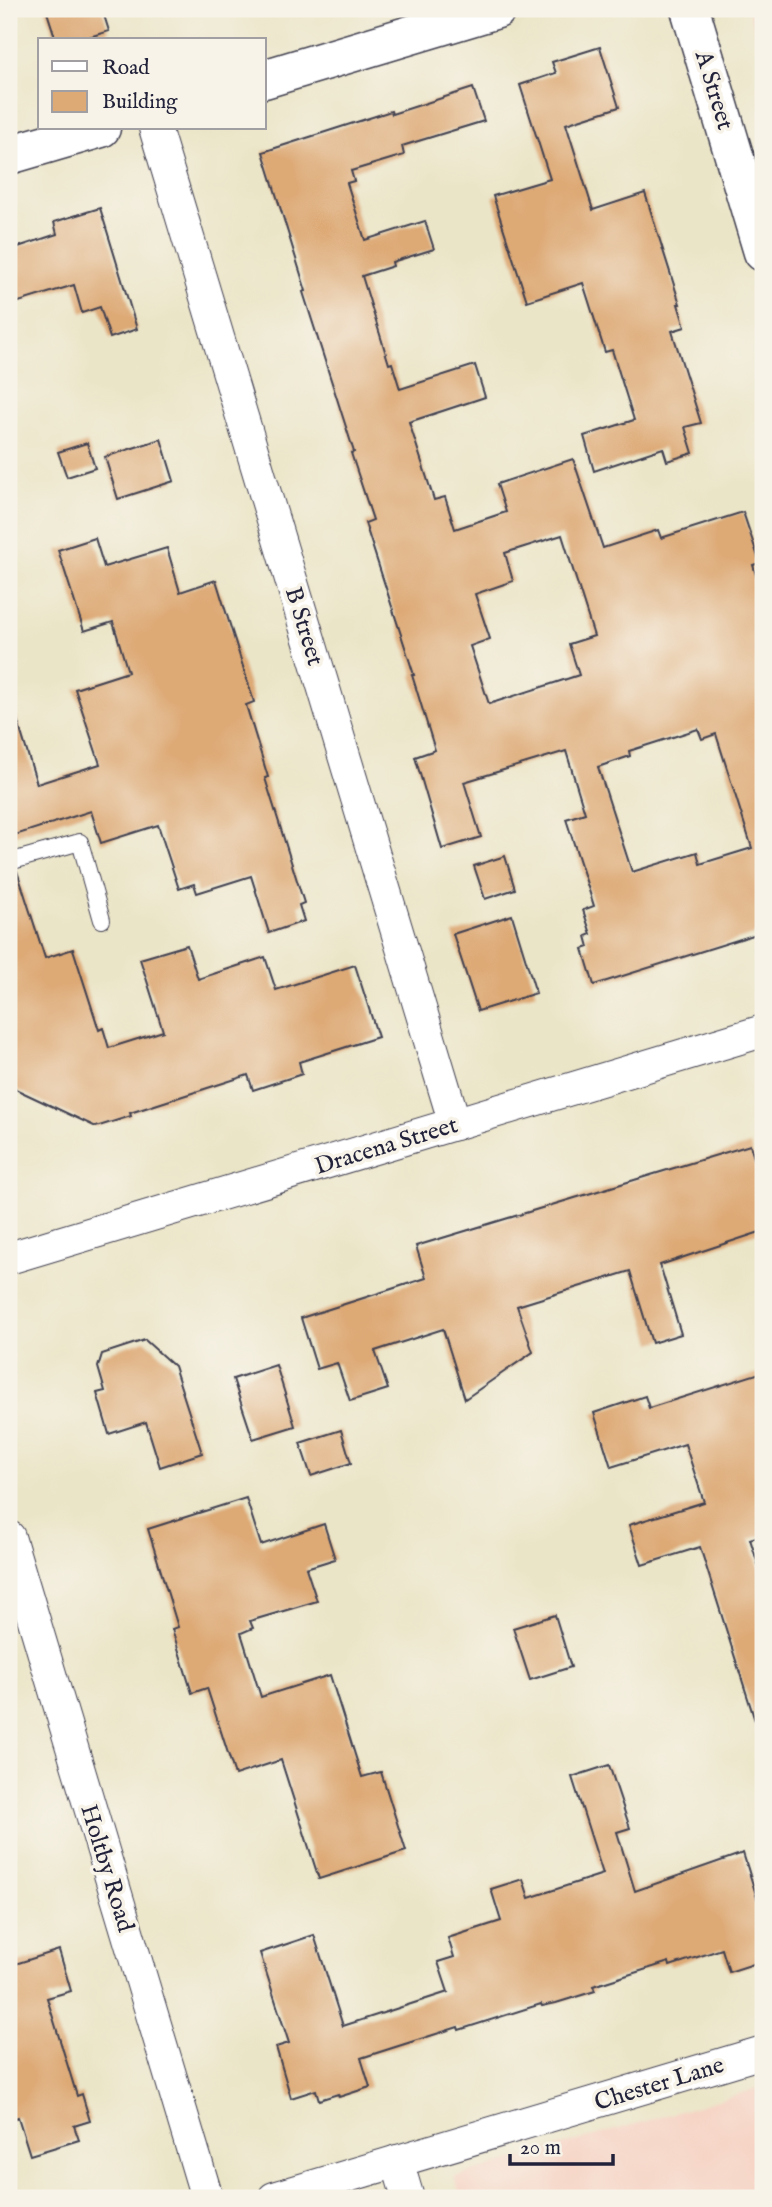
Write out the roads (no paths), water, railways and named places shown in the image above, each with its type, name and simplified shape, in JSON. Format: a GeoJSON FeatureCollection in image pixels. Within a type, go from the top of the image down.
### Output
{"type":"FeatureCollection","features":[{"type":"Feature","properties":{"kind":"street"},"geometry":{"type":"LineString","coordinates":[[266,78],[497,9]]}},
{"type":"Feature","properties":{"kind":"street","name":"A Street"},"geometry":{"type":"LineString","coordinates":[[690,9],[757,210],[763,252]]}},
{"type":"Feature","properties":{"kind":"street"},"geometry":{"type":"LineString","coordinates":[[9,156],[94,130]]}},
{"type":"Feature","properties":{"kind":"street","name":"B Street"},"geometry":{"type":"LineString","coordinates":[[156,130],[455,1124]]}},
{"type":"Feature","properties":{"kind":"street","name":"Dracena Street"},"geometry":{"type":"LineString","coordinates":[[9,1258],[763,1031]]}},
{"type":"Feature","properties":{"kind":"street","name":"Holtby Road"},"geometry":{"type":"LineString","coordinates":[[9,1537],[207,2198]]}},
{"type":"Feature","properties":{"kind":"street","name":"Chester Lane"},"geometry":{"type":"LineString","coordinates":[[274,2198],[763,2052]]}},
{"type":"Feature","properties":{"kind":"street"},"geometry":{"type":"LineString","coordinates":[[397,2161],[408,2198]]}},
{"type":"Feature","properties":{"kind":"lane"},"geometry":{"type":"LineString","coordinates":[[9,862],[80,842],[102,920]]}}]}
